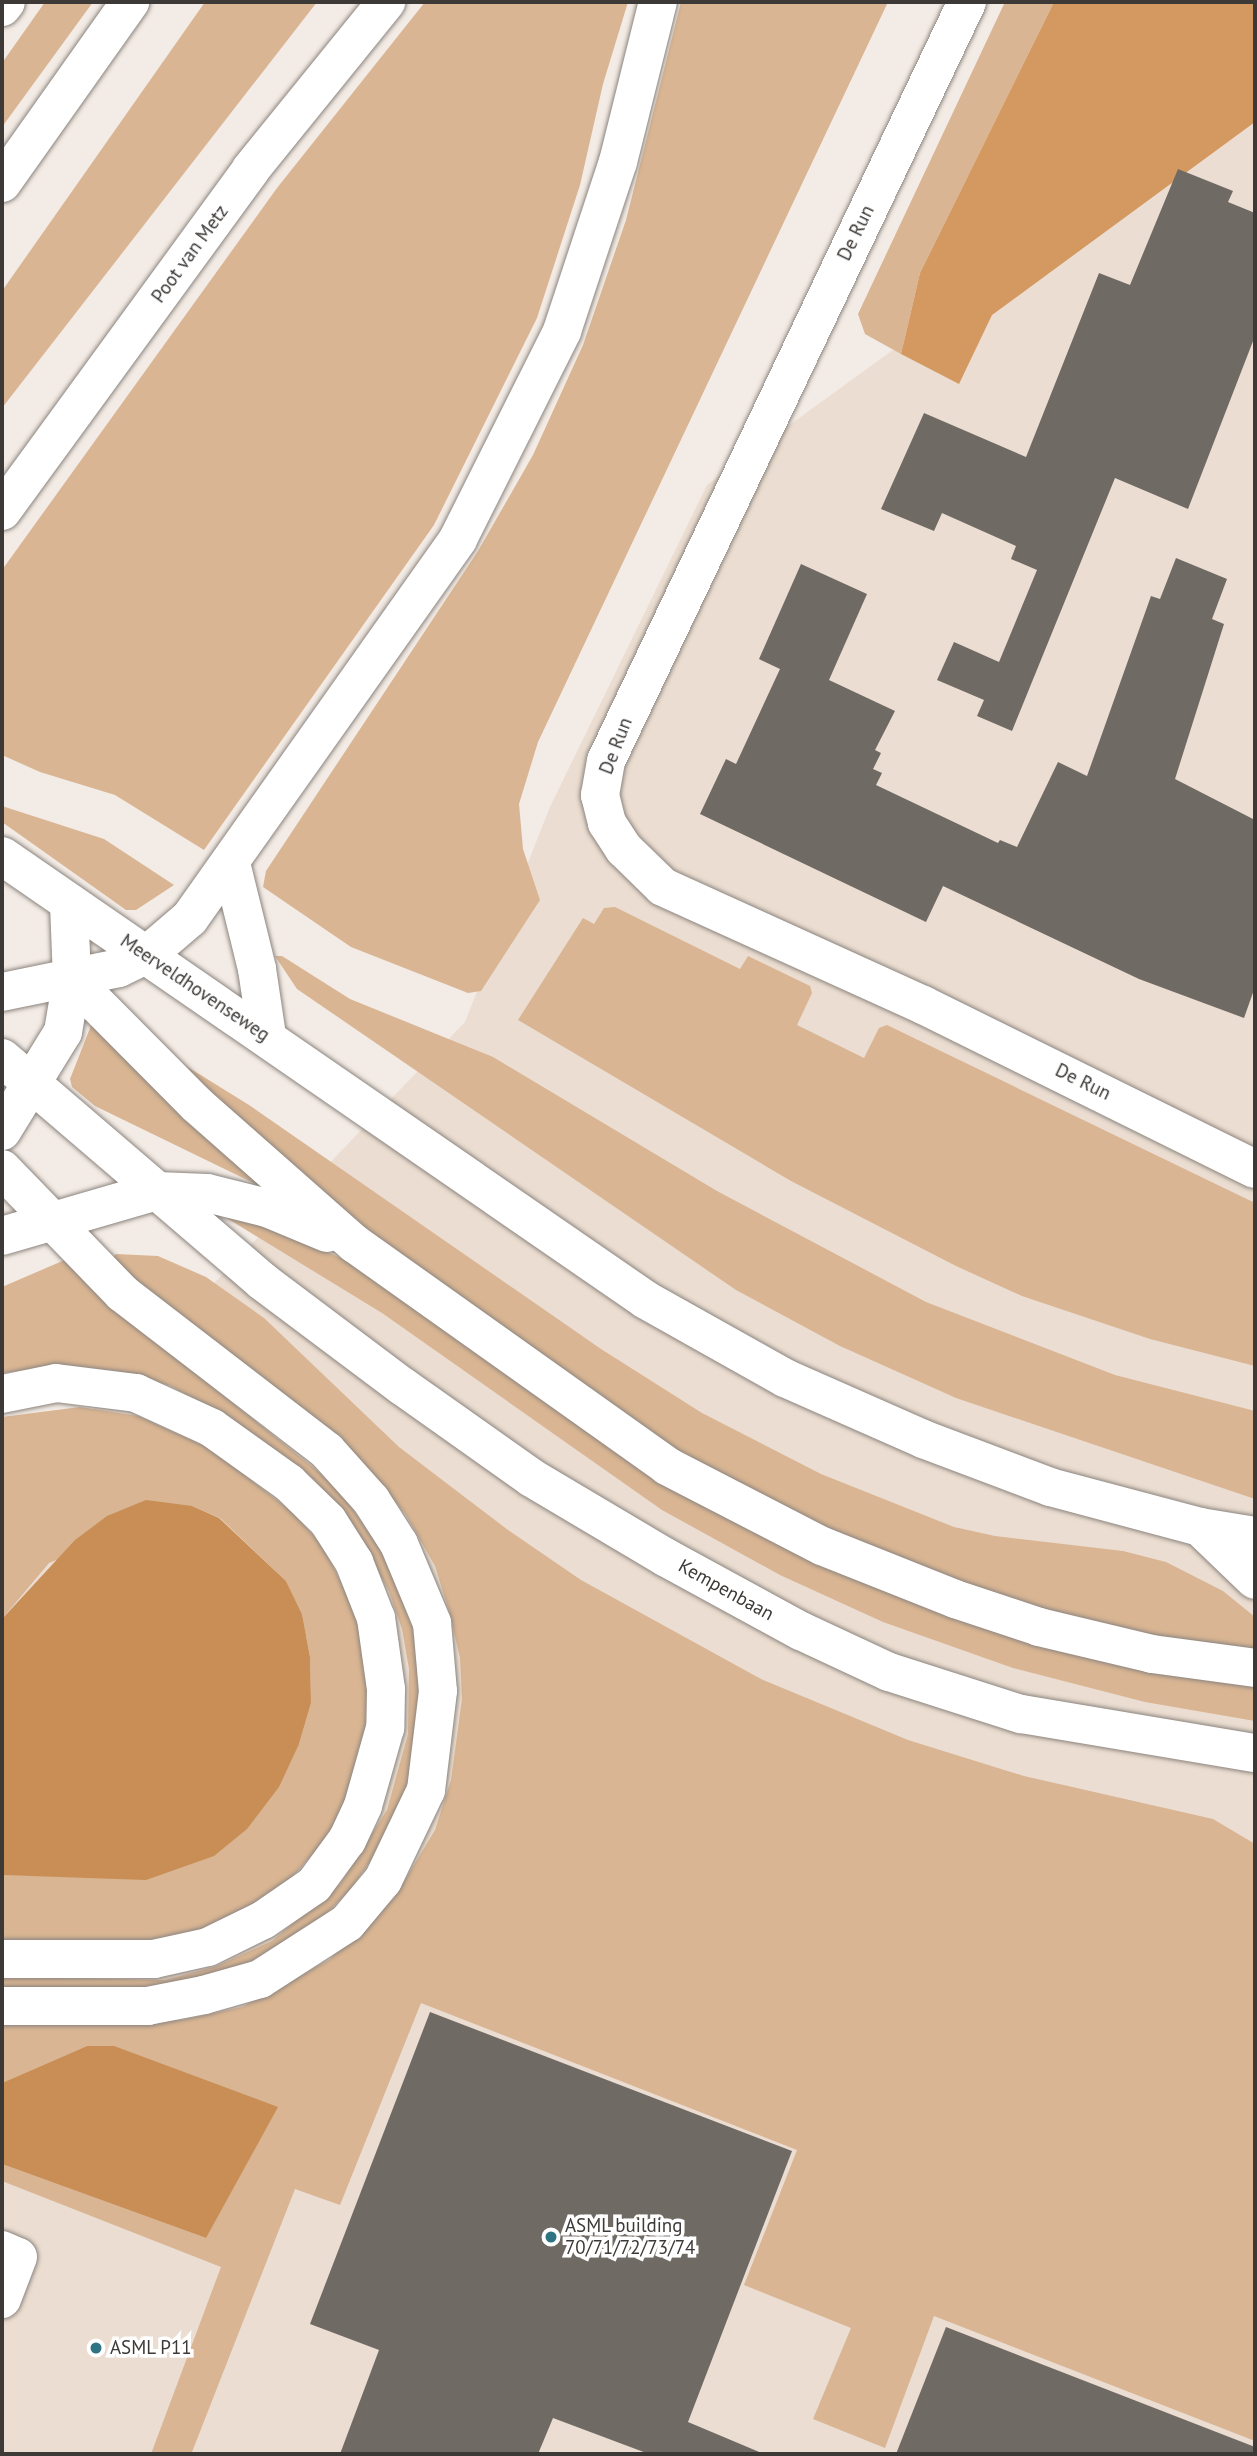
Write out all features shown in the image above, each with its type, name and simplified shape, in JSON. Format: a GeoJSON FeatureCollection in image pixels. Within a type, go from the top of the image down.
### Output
{"type":"FeatureCollection","features":[{"type":"Feature","properties":{"kind":"main road"},"geometry":{"type":"LineString","coordinates":[[2,7],[6,2]]}},
{"type":"Feature","properties":{"kind":"main road"},"geometry":{"type":"LineString","coordinates":[[2,183],[130,2]]}},
{"type":"Feature","properties":{"kind":"main road","name":"Poot van Metz"},"geometry":{"type":"LineString","coordinates":[[2,511],[251,169],[386,2]]}},
{"type":"Feature","properties":{"kind":"main road"},"geometry":{"type":"LineString","coordinates":[[2,992],[119,968],[148,954],[190,918],[458,539],[562,331],[618,162],[658,2]]}},
{"type":"Feature","properties":{"kind":"main road","name":"De Run"},"geometry":{"type":"LineString","coordinates":[[967,2],[606,761],[600,795],[607,822],[624,849],[663,887],[923,1005],[1255,1169]]}},
{"type":"Feature","properties":{"kind":"main road","name":"Meerveldhovenseweg"},"geometry":{"type":"LineString","coordinates":[[2,856],[69,905],[148,954],[389,1120],[646,1300],[785,1378],[923,1439],[1050,1487],[1200,1527]]}},
{"type":"Feature","properties":{"kind":"main road"},"geometry":{"type":"LineString","coordinates":[[231,863],[257,969],[267,1036]]}},
{"type":"Feature","properties":{"kind":"main road"},"geometry":{"type":"LineString","coordinates":[[2,1131],[63,1032],[72,979],[69,905]]}},
{"type":"Feature","properties":{"kind":"main road"},"geometry":{"type":"LineString","coordinates":[[72,979],[196,1104],[355,1244],[667,1466],[822,1546],[1039,1627],[1152,1654],[1255,1668]]}},
{"type":"Feature","properties":{"kind":"main road"},"geometry":{"type":"LineString","coordinates":[[2,1058],[157,1191]]}},
{"type":"Feature","properties":{"kind":"main road"},"geometry":{"type":"LineString","coordinates":[[2,1168],[141,1310],[327,1451],[371,1500],[399,1544],[432,1623],[438,1690],[436,1737],[426,1790],[383,1880],[347,1923],[260,1979],[148,2006],[2,2006]]}},
{"type":"Feature","properties":{"kind":"main road"},"geometry":{"type":"LineString","coordinates":[[2,1236],[51,1219],[157,1191],[207,1193],[267,1208],[355,1244]]}},
{"type":"Feature","properties":{"kind":"main road","name":"Kempenbaan"},"geometry":{"type":"LineString","coordinates":[[157,1191],[262,1280],[532,1478],[801,1631],[889,1672],[1021,1714],[1255,1753]]}},
{"type":"Feature","properties":{"kind":"main road"},"geometry":{"type":"LineString","coordinates":[[2,1394],[56,1383],[136,1392],[212,1428],[289,1483],[328,1521],[354,1562],[376,1618],[386,1689],[385,1728],[363,1806],[347,1840],[304,1892],[263,1920],[194,1950],[154,1959],[2,1959]]}},
{"type":"Feature","properties":{"kind":"main road"},"geometry":{"type":"LineString","coordinates":[[1200,1527],[1255,1536]]}},
{"type":"Feature","properties":{"kind":"main road"},"geometry":{"type":"LineString","coordinates":[[1200,1527],[1255,1580]]}},
{"type":"Feature","properties":{"kind":"main road"},"geometry":{"type":"LineString","coordinates":[[2,2250],[18,2257],[2,2299]]}},
{"type":"Feature","properties":{"kind":"shaded area"},"geometry":{"type":"Polygon","coordinates":[[[45,2],[93,2],[2,127],[2,63],[45,2]]]}},
{"type":"Feature","properties":{"kind":"shaded area"},"geometry":{"type":"Polygon","coordinates":[[[205,2],[317,2],[2,408],[2,291],[205,2]]]}},
{"type":"Feature","properties":{"kind":"shaded area"},"geometry":{"type":"Polygon","coordinates":[[[425,2],[628,2],[603,84],[580,185],[537,318],[434,525],[204,850],[115,795],[40,772],[2,755],[2,570],[277,188],[425,2]]]}},
{"type":"Feature","properties":{"kind":"shaded area"},"geometry":{"type":"Polygon","coordinates":[[[681,2],[888,2],[538,742],[519,804],[523,849],[540,900],[481,991],[468,993],[351,947],[263,887],[266,871],[478,551],[533,455],[583,345],[626,220],[681,2]]]}},
{"type":"Feature","properties":{"kind":"shaded area"},"geometry":{"type":"Polygon","coordinates":[[[1005,2],[1054,2],[920,273],[901,354],[865,334],[858,314],[1005,2]]]}},
{"type":"Feature","properties":{"kind":"shaded area"},"geometry":{"type":"Polygon","coordinates":[[[1054,2],[1255,2],[1255,122],[992,315],[959,384],[901,354],[920,273],[1054,2]]]}},
{"type":"Feature","properties":{"kind":"shaded area"},"geometry":{"type":"Polygon","coordinates":[[[1255,87],[1255,2454],[2,2454],[2,1504],[465,1022],[550,807],[707,485],[1255,87]]]}},
{"type":"Feature","properties":{"kind":"shaded area"},"geometry":{"type":"Polygon","coordinates":[[[2,806],[104,839],[174,885],[136,910],[126,910],[2,822],[2,806]]]}},
{"type":"Feature","properties":{"kind":"shaded area"},"geometry":{"type":"Polygon","coordinates":[[[615,907],[740,969],[748,956],[810,986],[812,993],[797,1025],[864,1058],[879,1028],[887,1025],[1255,1203],[1255,1366],[1150,1339],[1022,1296],[956,1266],[791,1181],[518,1020],[583,918],[594,924],[604,908],[615,907]]]}},
{"type":"Feature","properties":{"kind":"shaded area"},"geometry":{"type":"Polygon","coordinates":[[[275,956],[282,956],[350,999],[493,1057],[717,1191],[926,1302],[1115,1375],[1255,1411],[1255,1499],[956,1398],[840,1346],[736,1290],[297,989],[275,956]]]}},
{"type":"Feature","properties":{"kind":"shaded area"},"geometry":{"type":"Polygon","coordinates":[[[107,1017],[249,1105],[601,1349],[702,1413],[821,1474],[954,1527],[995,1536],[1123,1551],[1166,1562],[1223,1591],[1255,1617],[1255,1659],[1176,1646],[933,1579],[718,1481],[346,1228],[95,1106],[72,1087],[70,1079],[92,1023],[107,1017]]]}},
{"type":"Feature","properties":{"kind":"shaded area"},"geometry":{"type":"Polygon","coordinates":[[[220,1206],[350,1262],[654,1474],[1255,1685],[1255,1721],[1145,1702],[1013,1668],[883,1622],[780,1575],[662,1510],[382,1313],[220,1214],[220,1206]]]}},
{"type":"Feature","properties":{"kind":"shaded area"},"geometry":{"type":"Polygon","coordinates":[[[116,1254],[158,1256],[206,1277],[264,1318],[399,1447],[508,1530],[581,1580],[761,1679],[908,1740],[1024,1776],[1213,1819],[1255,1844],[1255,2441],[934,2316],[885,2448],[813,2419],[851,2328],[744,2285],[797,2150],[421,2003],[340,2205],[295,2189],[192,2452],[151,2454],[221,2267],[2,2181],[2,2164],[206,2238],[87,2046],[2,2083],[2,2021],[181,2020],[242,2007],[329,1960],[394,1898],[435,1830],[451,1780],[462,1699],[460,1658],[449,1611],[435,1566],[406,1515],[376,1478],[142,1286],[113,1257],[116,1254]]]}},
{"type":"Feature","properties":{"kind":"shaded area"},"geometry":{"type":"Polygon","coordinates":[[[67,1259],[168,1351],[335,1485],[382,1550],[412,1626],[420,1665],[421,1713],[407,1786],[379,1849],[350,1890],[319,1921],[246,1968],[173,1989],[2,1988],[2,1977],[165,1980],[217,1966],[272,1941],[340,1884],[387,1810],[408,1734],[409,1669],[402,1629],[389,1591],[348,1519],[221,1415],[171,1386],[121,1372],[68,1365],[2,1373],[2,1287],[67,1259]]]}},
{"type":"Feature","properties":{"kind":"shaded area"},"geometry":{"type":"Polygon","coordinates":[[[80,1407],[138,1416],[209,1448],[291,1511],[322,1545],[357,1614],[369,1697],[366,1737],[345,1806],[320,1846],[293,1876],[263,1901],[222,1923],[188,1934],[149,1940],[2,1946],[2,1875],[64,1876],[299,1744],[311,1703],[310,1657],[302,1614],[286,1581],[220,1518],[192,1506],[49,1563],[2,1619],[2,1417],[80,1407]]]}},
{"type":"Feature","properties":{"kind":"shaded area"},"geometry":{"type":"Polygon","coordinates":[[[146,1500],[192,1506],[219,1518],[286,1581],[302,1614],[310,1657],[311,1703],[299,1744],[279,1787],[247,1829],[214,1856],[146,1880],[2,1875],[2,1619],[75,1540],[107,1516],[146,1500]]]}},
{"type":"Feature","properties":{"kind":"shaded area"},"geometry":{"type":"Polygon","coordinates":[[[87,2046],[114,2046],[278,2107],[206,2238],[2,2164],[2,2083],[87,2046]]]}},
{"type":"Feature","properties":{"kind":"building"},"geometry":{"type":"Polygon","coordinates":[[[1178,169],[1233,191],[1228,202],[1255,213],[1255,336],[1188,509],[1115,478],[1012,731],[977,716],[984,700],[937,680],[954,642],[999,662],[1037,570],[1011,559],[1016,546],[942,513],[934,531],[881,509],[924,413],[1026,457],[1099,273],[1130,285],[1178,169]]]}},
{"type":"Feature","properties":{"kind":"building"},"geometry":{"type":"Polygon","coordinates":[[[1176,558],[1227,579],[1212,619],[1224,624],[1175,779],[1255,820],[1255,987],[1244,1018],[1139,979],[943,886],[926,922],[700,814],[726,759],[736,764],[780,669],[759,659],[801,564],[867,594],[829,680],[895,711],[875,750],[881,753],[873,769],[882,773],[876,785],[998,843],[1000,840],[1017,847],[1058,762],[1087,776],[1151,596],[1160,599],[1176,558]]]}},
{"type":"Feature","properties":{"kind":"building","name":"ASML building 70/71/72/73/74"},"geometry":{"type":"Polygon","coordinates":[[[430,2012],[792,2151],[688,2422],[764,2454],[649,2454],[553,2418],[538,2454],[340,2454],[379,2350],[310,2324],[430,2012]]]}},
{"type":"Feature","properties":{"kind":"building"},"geometry":{"type":"Polygon","coordinates":[[[946,2327],[1255,2447],[1255,2454],[896,2454],[946,2327]]]}},
{"type":"Feature","properties":{"kind":"place","name":"ASML building 70/71/72/73/74"},"geometry":{"type":"Point","coordinates":[551,2237]}},
{"type":"Feature","properties":{"kind":"place","name":"ASML P11"},"geometry":{"type":"Point","coordinates":[96,2348]}}]}
